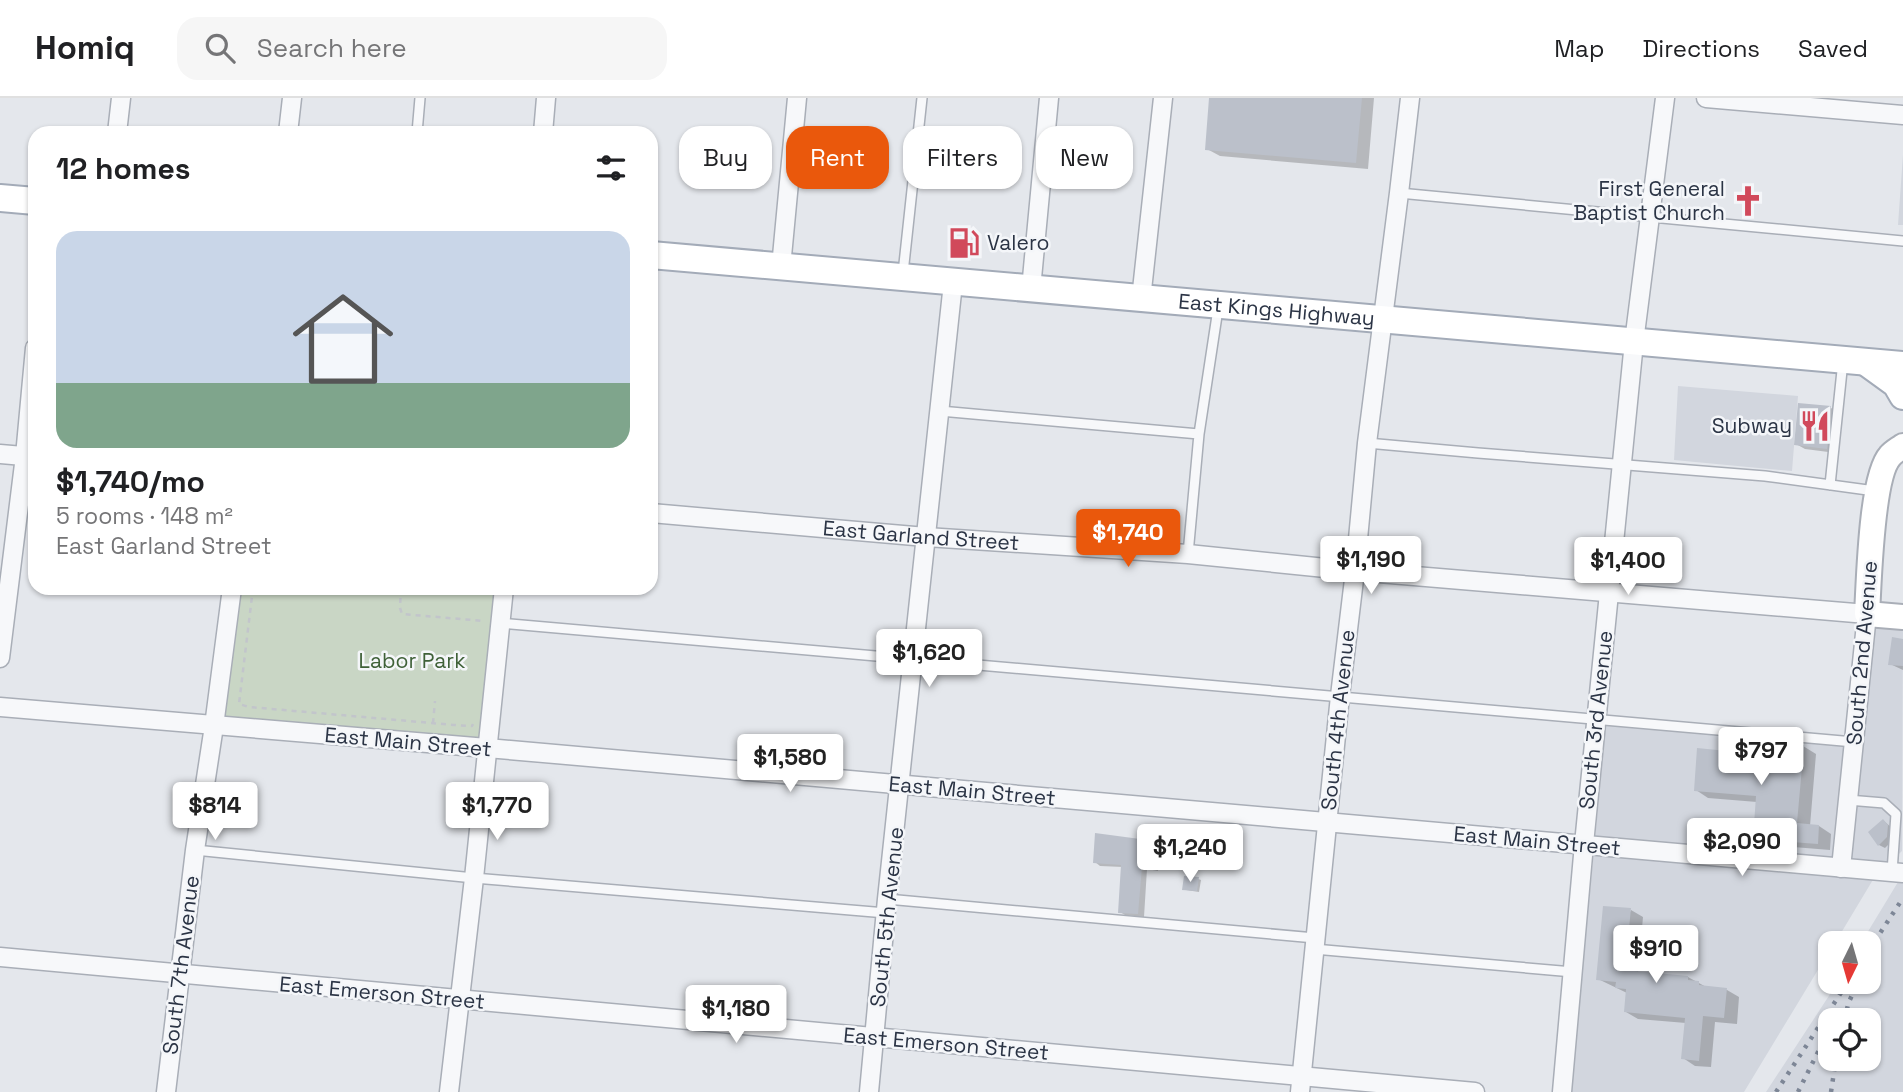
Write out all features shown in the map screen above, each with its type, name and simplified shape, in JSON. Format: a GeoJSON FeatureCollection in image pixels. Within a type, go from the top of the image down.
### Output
{"type":"FeatureCollection","features":[{"type":"Feature","properties":{"kind":"main road"},"geometry":{"type":"LineString","coordinates":[[0,198],[28,200]]}},
{"type":"Feature","properties":{"kind":"main road","name":"East Kings Highway"},"geometry":{"type":"LineString","coordinates":[[658,257],[1903,365]]}},
{"type":"Feature","properties":{"kind":"main road"},"geometry":{"type":"LineString","coordinates":[[1854,361],[1896,384],[1903,396]]}},
{"type":"Feature","properties":{"kind":"main road","name":"South 2nd Avenue"},"geometry":{"type":"LineString","coordinates":[[1867,614],[1876,492],[1889,457],[1903,446]]}},
{"type":"Feature","properties":{"kind":"main road","name":"East Garland Street"},"geometry":{"type":"LineString","coordinates":[[1867,614],[1903,617]]}},
{"type":"Feature","properties":{"kind":"street"},"geometry":{"type":"LineString","coordinates":[[118,126],[121,98]]}},
{"type":"Feature","properties":{"kind":"street"},"geometry":{"type":"LineString","coordinates":[[289,126],[292,98]]}},
{"type":"Feature","properties":{"kind":"street"},"geometry":{"type":"LineString","coordinates":[[544,126],[546,98]]}},
{"type":"Feature","properties":{"kind":"street"},"geometry":{"type":"LineString","coordinates":[[781,267],[797,98]]}},
{"type":"Feature","properties":{"kind":"street"},"geometry":{"type":"LineString","coordinates":[[1031,289],[1049,98]]}},
{"type":"Feature","properties":{"kind":"street"},"geometry":{"type":"LineString","coordinates":[[1141,299],[1163,98]]}},
{"type":"Feature","properties":{"kind":"street","name":"South 4th Avenue"},"geometry":{"type":"LineString","coordinates":[[1301,1084],[1367,443],[1410,98]]}},
{"type":"Feature","properties":{"kind":"street","name":"South 3rd Avenue"},"geometry":{"type":"LineString","coordinates":[[1562,1092],[1634,342],[1665,98]]}},
{"type":"Feature","properties":{"kind":"street"},"geometry":{"type":"LineString","coordinates":[[1706,98],[1903,115]]}},
{"type":"Feature","properties":{"kind":"street","name":"South 5th Avenue"},"geometry":{"type":"LineString","coordinates":[[869,1092],[953,282]]}},
{"type":"Feature","properties":{"kind":"street"},"geometry":{"type":"LineString","coordinates":[[0,454],[28,456]]}},
{"type":"Feature","properties":{"kind":"street"},"geometry":{"type":"LineString","coordinates":[[0,658],[28,469]]}},
{"type":"Feature","properties":{"kind":"street","name":"East Garland Street"},"geometry":{"type":"LineString","coordinates":[[658,514],[926,537],[1188,554],[1355,571],[1867,614]]}},
{"type":"Feature","properties":{"kind":"street","name":"South 7th Avenue"},"geometry":{"type":"LineString","coordinates":[[166,1092],[195,850],[231,595]]}},
{"type":"Feature","properties":{"kind":"street"},"geometry":{"type":"LineString","coordinates":[[449,1092],[487,748],[492,622],[502,595]]}},
{"type":"Feature","properties":{"kind":"street","name":"South 2nd Avenue"},"geometry":{"type":"LineString","coordinates":[[1841,868],[1867,614]]}},
{"type":"Feature","properties":{"kind":"street","name":"East Main Street"},"geometry":{"type":"LineString","coordinates":[[0,708],[1898,872]]}},
{"type":"Feature","properties":{"kind":"street","name":"East Emerson Street"},"geometry":{"type":"LineString","coordinates":[[0,957],[875,1038],[1301,1084],[1475,1092]]}},
{"type":"Feature","properties":{"kind":"lane"},"geometry":{"type":"LineString","coordinates":[[417,126],[420,98]]}},
{"type":"Feature","properties":{"kind":"lane"},"geometry":{"type":"LineString","coordinates":[[903,278],[922,98]]}},
{"type":"Feature","properties":{"kind":"lane"},"geometry":{"type":"LineString","coordinates":[[1399,193],[1903,241]]}},
{"type":"Feature","properties":{"kind":"lane"},"geometry":{"type":"LineString","coordinates":[[1188,554],[1199,434],[1218,305]]}},
{"type":"Feature","properties":{"kind":"lane"},"geometry":{"type":"LineString","coordinates":[[1830,485],[1854,361]]}},
{"type":"Feature","properties":{"kind":"lane"},"geometry":{"type":"LineString","coordinates":[[940,411],[1199,434]]}},
{"type":"Feature","properties":{"kind":"lane"},"geometry":{"type":"LineString","coordinates":[[1367,443],[1765,476],[1876,492]]}},
{"type":"Feature","properties":{"kind":"lane"},"geometry":{"type":"LineString","coordinates":[[492,622],[1854,742]]}},
{"type":"Feature","properties":{"kind":"lane"},"geometry":{"type":"LineString","coordinates":[[1848,800],[1884,803],[1896,814],[1898,872]]}},
{"type":"Feature","properties":{"kind":"lane"},"geometry":{"type":"LineString","coordinates":[[195,850],[474,878],[887,906],[1315,944],[1573,972]]}},
{"type":"Feature","properties":{"kind":"path"},"geometry":{"type":"LineString","coordinates":[[252,595],[239,704],[472,726],[474,713]]}},
{"type":"Feature","properties":{"kind":"path"},"geometry":{"type":"LineString","coordinates":[[401,595],[402,614],[492,622]]}},
{"type":"Feature","properties":{"kind":"path"},"geometry":{"type":"LineString","coordinates":[[433,723],[435,701]]}},
{"type":"Feature","properties":{"kind":"shaded area"},"geometry":{"type":"Polygon","coordinates":[[[1903,155],[1903,225],[1898,225],[1903,155]]]}},
{"type":"Feature","properties":{"kind":"shaded area"},"geometry":{"type":"Polygon","coordinates":[[[1678,386],[1798,396],[1792,471],[1674,460],[1678,386]]]}},
{"type":"Feature","properties":{"kind":"shaded area"},"geometry":{"type":"Polygon","coordinates":[[[1871,622],[1903,624],[1902,851],[1874,878],[1842,931],[1818,931],[1818,970],[1744,1092],[1571,1092],[1606,723],[1857,744],[1871,622]]]}},
{"type":"Feature","properties":{"kind":"shaded area"},"geometry":{"type":"Polygon","coordinates":[[[1898,882],[1903,882],[1903,1092],[1766,1092],[1818,1013],[1818,1071],[1881,1071],[1881,1008],[1821,1008],[1830,994],[1881,994],[1881,931],[1868,931],[1898,882]]]}},
{"type":"Feature","properties":{"kind":"green space","name":"Labor Park"},"geometry":{"type":"Polygon","coordinates":[[[238,595],[494,595],[480,738],[223,720],[238,595]]]}},
{"type":"Feature","properties":{"kind":"building"},"geometry":{"type":"Polygon","coordinates":[[[1209,98],[1362,98],[1356,163],[1205,150],[1209,98]]]}},
{"type":"Feature","properties":{"kind":"building","name":"Subway"},"geometry":{"type":"Polygon","coordinates":[[[1798,403],[1831,406],[1827,449],[1794,445],[1798,403]]]}},
{"type":"Feature","properties":{"kind":"building"},"geometry":{"type":"Polygon","coordinates":[[[1892,637],[1903,639],[1903,666],[1888,665],[1892,637]]]}},
{"type":"Feature","properties":{"kind":"building"},"geometry":{"type":"Polygon","coordinates":[[[1758,741],[1804,745],[1797,823],[1819,825],[1818,844],[1753,839],[1756,796],[1694,791],[1697,748],[1757,754],[1758,741]]]}},
{"type":"Feature","properties":{"kind":"building"},"geometry":{"type":"Polygon","coordinates":[[[1883,819],[1888,825],[1887,837],[1878,846],[1868,832],[1883,819]]]}},
{"type":"Feature","properties":{"kind":"building"},"geometry":{"type":"Polygon","coordinates":[[[1095,833],[1155,841],[1152,869],[1142,867],[1138,914],[1118,913],[1121,865],[1093,863],[1095,833]]]}},
{"type":"Feature","properties":{"kind":"building"},"geometry":{"type":"Polygon","coordinates":[[[1184,876],[1199,877],[1197,891],[1182,890],[1184,876]]]}},
{"type":"Feature","properties":{"kind":"building"},"geometry":{"type":"Polygon","coordinates":[[[1603,906],[1631,908],[1625,970],[1688,976],[1688,980],[1699,981],[1699,985],[1727,988],[1724,1018],[1703,1016],[1699,1061],[1681,1059],[1685,1018],[1624,1012],[1626,989],[1615,988],[1616,982],[1596,980],[1603,906]]]}},
{"type":"Feature","properties":{"kind":"railway"},"geometry":{"type":"LineString","coordinates":[[1881,932],[1903,898]]}},
{"type":"Feature","properties":{"kind":"railway"},"geometry":{"type":"LineString","coordinates":[[1776,1092],[1840,994]]}},
{"type":"Feature","properties":{"kind":"railway"},"geometry":{"type":"LineString","coordinates":[[1847,1008],[1853,994]]}},
{"type":"Feature","properties":{"kind":"railway"},"geometry":{"type":"LineString","coordinates":[[1798,1092],[1818,1052]]}},
{"type":"Feature","properties":{"kind":"railway"},"geometry":{"type":"LineString","coordinates":[[1831,1092],[1834,1071]]}},
{"type":"Feature","properties":{"kind":"place","name":"First General Baptist Church"},"geometry":{"type":"Point","coordinates":[1748,201]}},
{"type":"Feature","properties":{"kind":"place","name":"Valero"},"geometry":{"type":"Point","coordinates":[964,243]}},
{"type":"Feature","properties":{"kind":"place","name":"Subway"},"geometry":{"type":"Point","coordinates":[1815,426]}}]}
